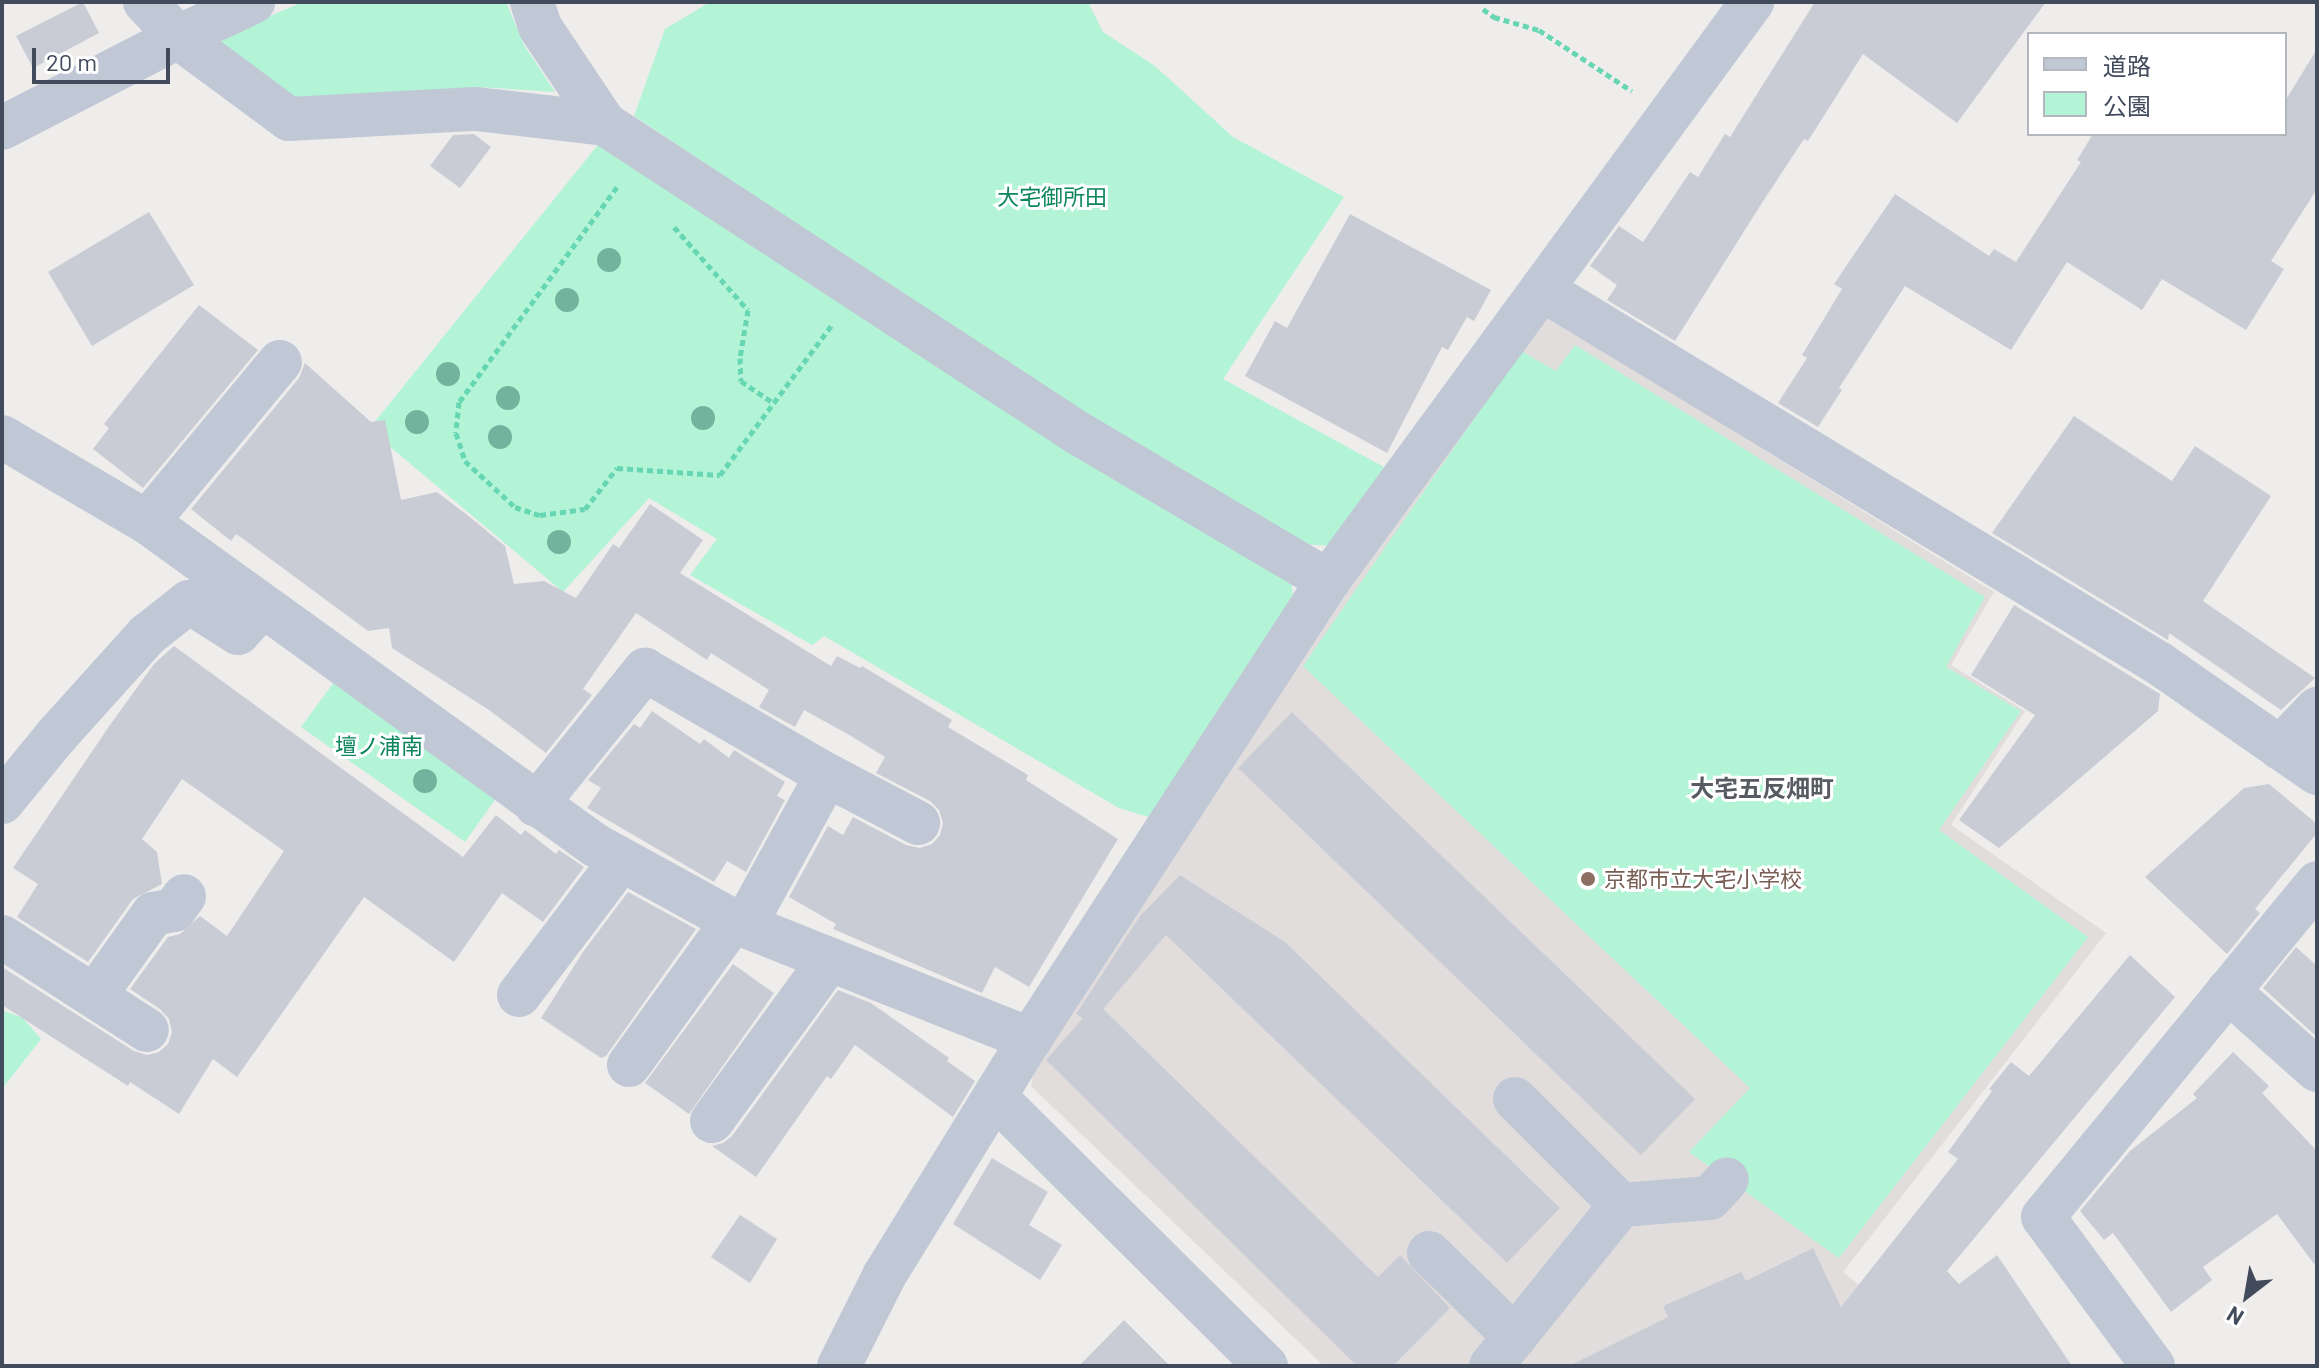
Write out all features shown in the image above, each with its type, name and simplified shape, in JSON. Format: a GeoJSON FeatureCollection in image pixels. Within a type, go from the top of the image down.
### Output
{"type":"FeatureCollection","features":[{"type":"Feature","properties":{"kind":"street"},"geometry":{"type":"LineString","coordinates":[[145,2],[178,37],[289,119],[476,109],[605,124]]}},
{"type":"Feature","properties":{"kind":"street"},"geometry":{"type":"LineString","coordinates":[[2,128],[253,2]]}},
{"type":"Feature","properties":{"kind":"street"},"geometry":{"type":"LineString","coordinates":[[532,2],[540,27],[605,124],[1078,433],[1328,581]]}},
{"type":"Feature","properties":{"kind":"street"},"geometry":{"type":"LineString","coordinates":[[839,1366],[884,1276],[1030,1039],[1328,581],[1752,2]]}},
{"type":"Feature","properties":{"kind":"street"},"geometry":{"type":"LineString","coordinates":[[1543,290],[2160,664],[2317,773]]}},
{"type":"Feature","properties":{"kind":"street"},"geometry":{"type":"LineString","coordinates":[[147,522],[280,362]]}},
{"type":"Feature","properties":{"kind":"street"},"geometry":{"type":"LineString","coordinates":[[2,437],[147,522],[536,805],[621,860],[739,923],[1030,1039]]}},
{"type":"Feature","properties":{"kind":"street"},"geometry":{"type":"LineString","coordinates":[[2,802],[56,736],[147,635],[189,602],[238,633],[262,606]]}},
{"type":"Feature","properties":{"kind":"street"},"geometry":{"type":"LineString","coordinates":[[536,805],[645,670],[827,775],[918,823]]}},
{"type":"Feature","properties":{"kind":"street"},"geometry":{"type":"LineString","coordinates":[[2280,748],[2317,709]]}},
{"type":"Feature","properties":{"kind":"street"},"geometry":{"type":"LineString","coordinates":[[629,1065],[739,923],[827,775]]}},
{"type":"Feature","properties":{"kind":"street"},"geometry":{"type":"LineString","coordinates":[[519,995],[621,860]]}},
{"type":"Feature","properties":{"kind":"street"},"geometry":{"type":"LineString","coordinates":[[95,995],[153,914],[174,910],[184,896]]}},
{"type":"Feature","properties":{"kind":"street"},"geometry":{"type":"LineString","coordinates":[[2153,1366],[2043,1217],[2228,991],[2312,900]]}},
{"type":"Feature","properties":{"kind":"street"},"geometry":{"type":"LineString","coordinates":[[2,937],[147,1030]]}},
{"type":"Feature","properties":{"kind":"street"},"geometry":{"type":"LineString","coordinates":[[712,1121],[830,959]]}},
{"type":"Feature","properties":{"kind":"street"},"geometry":{"type":"LineString","coordinates":[[2228,991],[2317,1070]]}},
{"type":"Feature","properties":{"kind":"street"},"geometry":{"type":"LineString","coordinates":[[995,1097],[1266,1366]]}},
{"type":"Feature","properties":{"kind":"street"},"geometry":{"type":"LineString","coordinates":[[1515,1099],[1621,1205]]}},
{"type":"Feature","properties":{"kind":"street"},"geometry":{"type":"LineString","coordinates":[[1429,1253],[1503,1352],[1621,1205],[1710,1198],[1727,1179]]}},
{"type":"Feature","properties":{"kind":"path"},"geometry":{"type":"LineString","coordinates":[[1483,9],[1494,17],[1539,30],[1589,60],[1668,118]]}},
{"type":"Feature","properties":{"kind":"path"},"geometry":{"type":"LineString","coordinates":[[619,188],[616,186],[459,402],[456,433],[465,461],[515,507],[540,515],[585,509],[617,468],[720,475],[858,289]]}},
{"type":"Feature","properties":{"kind":"path"},"geometry":{"type":"LineString","coordinates":[[671,223],[748,310],[740,358],[741,381],[774,403]]}},
{"type":"Feature","properties":{"kind":"shaded area","name":"京都市立大宅小学校"},"geometry":{"type":"Polygon","coordinates":[[[1546,315],[1994,592],[1951,665],[2025,711],[1951,825],[2106,933],[1843,1272],[1957,1366],[1324,1366],[1031,1086],[1037,1055],[1527,322],[1546,315]]]}},
{"type":"Feature","properties":{"kind":"green space"},"geometry":{"type":"Polygon","coordinates":[[[303,2],[506,2],[524,45],[555,92],[479,87],[368,100],[281,101],[208,42],[303,2]]]}},
{"type":"Feature","properties":{"kind":"green space","name":"大宅御所田"},"geometry":{"type":"Polygon","coordinates":[[[710,2],[1088,2],[1103,32],[1155,66],[1233,137],[1344,197],[1223,379],[1384,467],[1336,546],[1296,544],[1150,459],[634,116],[665,29],[710,2]]]}},
{"type":"Feature","properties":{"kind":"green space"},"geometry":{"type":"Polygon","coordinates":[[[605,136],[1291,578],[1293,598],[1155,819],[1119,808],[824,636],[812,645],[690,575],[717,539],[649,498],[563,592],[369,429],[605,136]]]}},
{"type":"Feature","properties":{"kind":"green space"},"geometry":{"type":"Polygon","coordinates":[[[1575,345],[1985,597],[1946,667],[2021,711],[1939,830],[2088,937],[1839,1258],[1689,1152],[1750,1088],[1303,666],[1521,351],[1556,371],[1575,345]]]}},
{"type":"Feature","properties":{"kind":"green space","name":"壇ノ浦南"},"geometry":{"type":"Polygon","coordinates":[[[337,678],[499,794],[465,842],[301,727],[337,678]]]}},
{"type":"Feature","properties":{"kind":"green space"},"geometry":{"type":"Polygon","coordinates":[[[2,1010],[23,1018],[41,1039],[2,1089],[2,1010]]]}},
{"type":"Feature","properties":{"kind":"building"},"geometry":{"type":"Polygon","coordinates":[[[83,2],[99,33],[33,68],[16,36],[83,2]]]}},
{"type":"Feature","properties":{"kind":"building"},"geometry":{"type":"Polygon","coordinates":[[[1815,2],[2046,2],[1957,123],[1863,54],[1808,141],[1804,139],[1760,206],[1675,341],[1607,300],[1617,285],[1590,266],[1619,226],[1643,242],[1690,172],[1698,177],[1725,134],[1730,137],[1815,2]]]}},
{"type":"Feature","properties":{"kind":"building"},"geometry":{"type":"Polygon","coordinates":[[[2317,49],[2317,189],[2271,261],[2284,269],[2246,330],[2162,279],[2142,310],[2067,262],[2011,350],[1905,286],[1839,388],[1842,390],[1818,427],[1778,403],[1807,358],[1802,355],[1842,289],[1834,284],[1895,194],[1989,256],[1994,249],[2016,262],[2081,162],[2077,160],[2092,136],[2287,136],[2287,98],[2317,49]]]}},
{"type":"Feature","properties":{"kind":"building"},"geometry":{"type":"Polygon","coordinates":[[[474,134],[491,147],[460,188],[430,166],[453,135],[474,134]]]}},
{"type":"Feature","properties":{"kind":"building"},"geometry":{"type":"Polygon","coordinates":[[[149,212],[194,285],[92,346],[48,272],[149,212]]]}},
{"type":"Feature","properties":{"kind":"building"},"geometry":{"type":"Polygon","coordinates":[[[1350,214],[1491,290],[1474,321],[1467,317],[1448,350],[1442,347],[1387,453],[1245,376],[1275,321],[1287,328],[1350,214]]]}},
{"type":"Feature","properties":{"kind":"building"},"geometry":{"type":"Polygon","coordinates":[[[199,305],[258,350],[143,488],[93,449],[109,428],[104,424],[199,305]]]}},
{"type":"Feature","properties":{"kind":"building"},"geometry":{"type":"Polygon","coordinates":[[[305,363],[371,422],[385,420],[401,500],[437,492],[505,546],[514,584],[544,581],[576,598],[613,544],[619,548],[650,504],[703,540],[680,573],[831,666],[837,656],[860,668],[862,666],[952,720],[948,727],[1028,775],[1026,780],[1118,839],[1029,987],[995,967],[982,993],[833,929],[836,924],[789,897],[828,826],[843,835],[853,817],[906,845],[920,848],[932,844],[940,835],[943,823],[939,810],[930,801],[876,773],[885,757],[851,736],[804,710],[795,727],[759,707],[769,690],[711,653],[707,660],[636,613],[583,689],[592,695],[546,753],[489,710],[392,648],[389,628],[368,631],[236,534],[231,541],[191,509],[299,378],[305,363]]]}},
{"type":"Feature","properties":{"kind":"building"},"geometry":{"type":"Polygon","coordinates":[[[2074,416],[2172,481],[2195,446],[2271,496],[2203,601],[2315,678],[2281,710],[2169,633],[2168,640],[1992,533],[2074,416]]]}},
{"type":"Feature","properties":{"kind":"building"},"geometry":{"type":"Polygon","coordinates":[[[2014,605],[2160,694],[2158,711],[1999,848],[1959,820],[2035,715],[1971,675],[2014,605]]]}},
{"type":"Feature","properties":{"kind":"building"},"geometry":{"type":"Polygon","coordinates":[[[174,646],[463,857],[496,815],[521,835],[525,830],[556,854],[559,850],[584,867],[543,922],[502,893],[454,962],[364,897],[237,1077],[213,1059],[179,1114],[130,1082],[128,1086],[2,1005],[2,967],[134,1051],[147,1055],[159,1052],[168,1044],[172,1032],[169,1019],[160,1009],[130,989],[168,937],[180,934],[200,916],[227,936],[284,851],[182,779],[142,839],[157,852],[162,884],[133,899],[88,962],[17,917],[38,884],[13,868],[154,664],[174,646]]]}},
{"type":"Feature","properties":{"kind":"building"},"geometry":{"type":"Polygon","coordinates":[[[652,711],[700,744],[704,739],[729,758],[734,750],[785,782],[777,796],[785,800],[746,872],[727,861],[714,882],[587,808],[601,788],[588,780],[634,724],[640,728],[652,711]]]}},
{"type":"Feature","properties":{"kind":"building"},"geometry":{"type":"Polygon","coordinates":[[[1292,712],[1695,1099],[1641,1155],[1238,768],[1292,712]]]}},
{"type":"Feature","properties":{"kind":"building"},"geometry":{"type":"Polygon","coordinates":[[[2269,784],[2317,824],[2317,833],[2255,909],[2260,913],[2227,954],[2145,877],[2244,788],[2269,784]]]}},
{"type":"Feature","properties":{"kind":"building"},"geometry":{"type":"Polygon","coordinates":[[[1180,875],[1285,942],[1560,1208],[1507,1263],[1166,935],[1103,1009],[1378,1277],[1400,1255],[1450,1308],[1393,1366],[1357,1366],[1046,1060],[1083,1018],[1076,1014],[1140,916],[1180,875]]]}},
{"type":"Feature","properties":{"kind":"building"},"geometry":{"type":"Polygon","coordinates":[[[628,892],[696,929],[606,1056],[601,1058],[541,1018],[583,952],[628,892]]]}},
{"type":"Feature","properties":{"kind":"building"},"geometry":{"type":"Polygon","coordinates":[[[2296,947],[2317,966],[2317,1037],[2263,988],[2296,947]]]}},
{"type":"Feature","properties":{"kind":"building"},"geometry":{"type":"Polygon","coordinates":[[[2130,955],[2175,997],[1947,1271],[1959,1284],[1997,1255],[2072,1366],[1569,1366],[1668,1317],[1663,1306],[1741,1272],[1746,1281],[1813,1248],[1841,1307],[1958,1159],[1948,1152],[1992,1091],[1989,1089],[2011,1062],[2029,1076],[2130,955]]]}},
{"type":"Feature","properties":{"kind":"building"},"geometry":{"type":"Polygon","coordinates":[[[733,964],[774,993],[689,1114],[645,1083],[733,964]]]}},
{"type":"Feature","properties":{"kind":"building"},"geometry":{"type":"Polygon","coordinates":[[[838,990],[871,1003],[949,1058],[947,1061],[975,1081],[953,1117],[855,1045],[831,1079],[827,1076],[756,1177],[712,1146],[732,1136],[838,990]]]}},
{"type":"Feature","properties":{"kind":"building"},"geometry":{"type":"Polygon","coordinates":[[[2233,1052],[2269,1086],[2262,1093],[2317,1151],[2317,1268],[2277,1214],[2203,1267],[2212,1280],[2171,1312],[2113,1233],[2104,1240],[2080,1211],[2130,1151],[2197,1098],[2193,1094],[2233,1052]]]}},
{"type":"Feature","properties":{"kind":"building"},"geometry":{"type":"Polygon","coordinates":[[[992,1158],[1048,1192],[1029,1225],[1062,1245],[1040,1280],[953,1224],[992,1158]]]}},
{"type":"Feature","properties":{"kind":"building"},"geometry":{"type":"Polygon","coordinates":[[[740,1215],[777,1239],[750,1283],[711,1257],[740,1215]]]}},
{"type":"Feature","properties":{"kind":"building"},"geometry":{"type":"Polygon","coordinates":[[[1124,1320],[1170,1366],[1079,1366],[1124,1320]]]}},
{"type":"Feature","properties":{"kind":"place","name":"京都市立大宅小学校"},"geometry":{"type":"Point","coordinates":[1588,879]}},
{"type":"Feature","properties":{"kind":"district","name":"大宅五反畑町"},"geometry":{"type":"Point","coordinates":[1762,788]}}]}
